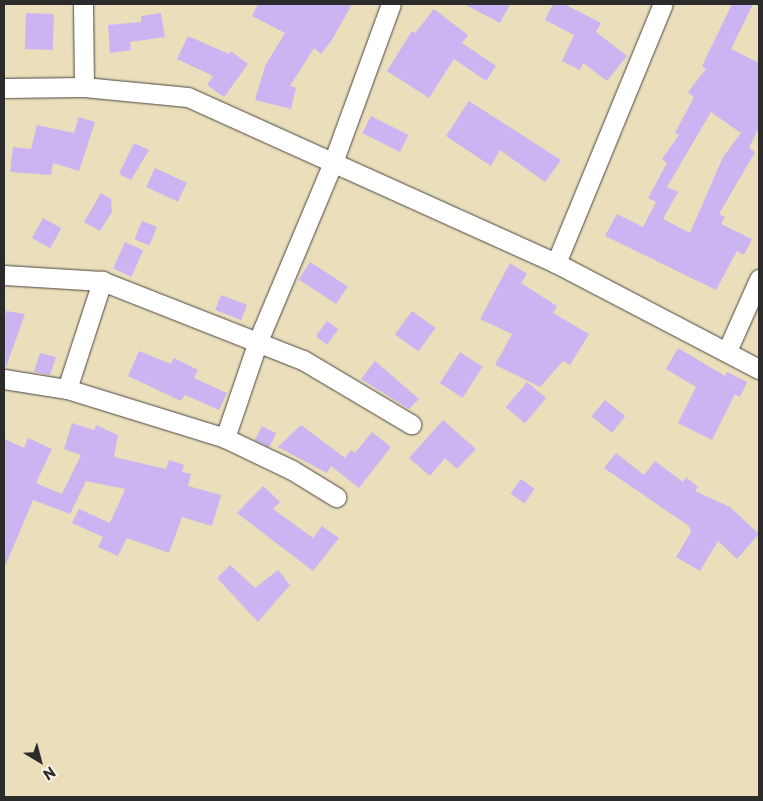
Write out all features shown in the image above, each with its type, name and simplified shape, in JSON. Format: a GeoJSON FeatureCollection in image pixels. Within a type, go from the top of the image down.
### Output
{"type":"FeatureCollection","features":[{"type":"Feature","properties":{"kind":"street"},"geometry":{"type":"LineString","coordinates":[[83,4],[84,87]]}},
{"type":"Feature","properties":{"kind":"street"},"geometry":{"type":"LineString","coordinates":[[225,438],[258,341],[332,165],[391,4]]}},
{"type":"Feature","properties":{"kind":"street"},"geometry":{"type":"LineString","coordinates":[[556,263],[663,4]]}},
{"type":"Feature","properties":{"kind":"street"},"geometry":{"type":"LineString","coordinates":[[4,88],[84,87],[188,98],[332,165],[556,263],[759,369]]}},
{"type":"Feature","properties":{"kind":"street"},"geometry":{"type":"LineString","coordinates":[[4,276],[102,281],[258,341],[302,360],[411,424]]}},
{"type":"Feature","properties":{"kind":"street"},"geometry":{"type":"LineString","coordinates":[[727,351],[759,279]]}},
{"type":"Feature","properties":{"kind":"street"},"geometry":{"type":"LineString","coordinates":[[67,388],[102,281]]}},
{"type":"Feature","properties":{"kind":"street"},"geometry":{"type":"LineString","coordinates":[[4,379],[67,388],[225,438],[292,470],[336,497]]}},
{"type":"Feature","properties":{"kind":"building"},"geometry":{"type":"Polygon","coordinates":[[[258,4],[352,4],[332,40],[321,54],[314,48],[290,86],[296,88],[291,109],[255,100],[265,66],[285,33],[252,16],[258,4]]]}},
{"type":"Feature","properties":{"kind":"building"},"geometry":{"type":"Polygon","coordinates":[[[464,4],[510,4],[500,23],[464,4]]]}},
{"type":"Feature","properties":{"kind":"building"},"geometry":{"type":"Polygon","coordinates":[[[553,4],[564,4],[601,23],[596,32],[627,56],[607,81],[583,63],[580,70],[562,61],[574,35],[545,20],[553,4]]]}},
{"type":"Feature","properties":{"kind":"building"},"geometry":{"type":"Polygon","coordinates":[[[732,4],[753,4],[731,49],[759,63],[759,127],[749,148],[755,152],[719,214],[725,217],[721,224],[752,239],[744,255],[737,251],[716,290],[605,236],[617,214],[643,227],[656,202],[648,198],[667,163],[662,159],[679,135],[675,133],[694,97],[688,92],[706,69],[702,66],[732,4]],[[711,112],[667,187],[678,192],[663,219],[690,233],[723,157],[741,133],[711,112]]]}},
{"type":"Feature","properties":{"kind":"building"},"geometry":{"type":"Polygon","coordinates":[[[434,9],[468,35],[462,43],[496,66],[486,81],[454,59],[429,98],[387,71],[412,31],[415,33],[434,9]]]}},
{"type":"Feature","properties":{"kind":"building"},"geometry":{"type":"Polygon","coordinates":[[[26,13],[54,14],[53,50],[25,49],[26,13]]]}},
{"type":"Feature","properties":{"kind":"building"},"geometry":{"type":"Polygon","coordinates":[[[161,13],[165,37],[130,42],[131,50],[110,53],[108,25],[141,22],[141,16],[161,13]]]}},
{"type":"Feature","properties":{"kind":"building"},"geometry":{"type":"Polygon","coordinates":[[[188,36],[229,54],[231,51],[248,64],[224,97],[207,85],[213,76],[177,59],[188,36]]]}},
{"type":"Feature","properties":{"kind":"building"},"geometry":{"type":"Polygon","coordinates":[[[469,101],[561,160],[545,182],[500,150],[491,166],[446,136],[469,101]]]}},
{"type":"Feature","properties":{"kind":"building"},"geometry":{"type":"Polygon","coordinates":[[[371,116],[408,135],[400,152],[362,133],[371,116]]]}},
{"type":"Feature","properties":{"kind":"building"},"geometry":{"type":"Polygon","coordinates":[[[79,117],[95,122],[79,171],[53,163],[51,175],[10,172],[13,147],[31,149],[37,125],[74,133],[79,117]]]}},
{"type":"Feature","properties":{"kind":"building"},"geometry":{"type":"Polygon","coordinates":[[[134,143],[149,150],[131,180],[119,174],[134,143]]]}},
{"type":"Feature","properties":{"kind":"building"},"geometry":{"type":"Polygon","coordinates":[[[155,168],[187,183],[178,202],[146,187],[155,168]]]}},
{"type":"Feature","properties":{"kind":"building"},"geometry":{"type":"Polygon","coordinates":[[[101,193],[111,199],[112,212],[100,231],[84,222],[101,193]]]}},
{"type":"Feature","properties":{"kind":"building"},"geometry":{"type":"Polygon","coordinates":[[[43,218],[61,228],[50,248],[32,238],[43,218]]]}},
{"type":"Feature","properties":{"kind":"building"},"geometry":{"type":"Polygon","coordinates":[[[142,221],[157,227],[149,246],[135,240],[142,221]]]}},
{"type":"Feature","properties":{"kind":"building"},"geometry":{"type":"Polygon","coordinates":[[[125,242],[143,250],[131,277],[113,268],[125,242]]]}},
{"type":"Feature","properties":{"kind":"building"},"geometry":{"type":"Polygon","coordinates":[[[310,262],[348,287],[336,304],[299,280],[310,262]]]}},
{"type":"Feature","properties":{"kind":"building"},"geometry":{"type":"Polygon","coordinates":[[[510,263],[527,274],[521,283],[557,306],[553,313],[589,334],[570,365],[563,361],[540,387],[495,365],[512,334],[480,319],[510,263]]]}},
{"type":"Feature","properties":{"kind":"building"},"geometry":{"type":"Polygon","coordinates":[[[221,295],[247,305],[241,320],[215,310],[221,295]]]}},
{"type":"Feature","properties":{"kind":"building"},"geometry":{"type":"Polygon","coordinates":[[[6,311],[25,314],[6,367],[4,325],[6,311]]]}},
{"type":"Feature","properties":{"kind":"building"},"geometry":{"type":"Polygon","coordinates":[[[412,311],[435,328],[418,352],[395,334],[412,311]]]}},
{"type":"Feature","properties":{"kind":"building"},"geometry":{"type":"Polygon","coordinates":[[[327,321],[338,329],[327,345],[316,336],[327,321]]]}},
{"type":"Feature","properties":{"kind":"building"},"geometry":{"type":"Polygon","coordinates":[[[678,348],[725,376],[727,372],[747,382],[740,397],[735,394],[712,440],[678,423],[696,387],[666,369],[678,348]]]}},
{"type":"Feature","properties":{"kind":"building"},"geometry":{"type":"Polygon","coordinates":[[[139,351],[171,364],[174,358],[198,370],[194,378],[227,393],[219,410],[185,395],[181,401],[128,376],[139,351]]]}},
{"type":"Feature","properties":{"kind":"building"},"geometry":{"type":"Polygon","coordinates":[[[460,352],[483,367],[462,398],[440,383],[460,352]]]}},
{"type":"Feature","properties":{"kind":"building"},"geometry":{"type":"Polygon","coordinates":[[[40,353],[56,357],[50,375],[34,372],[40,353]]]}},
{"type":"Feature","properties":{"kind":"building"},"geometry":{"type":"Polygon","coordinates":[[[375,361],[419,399],[409,409],[361,379],[375,361]]]}},
{"type":"Feature","properties":{"kind":"building"},"geometry":{"type":"Polygon","coordinates":[[[527,382],[546,398],[525,423],[506,407],[527,382]]]}},
{"type":"Feature","properties":{"kind":"building"},"geometry":{"type":"Polygon","coordinates":[[[605,400],[625,416],[612,433],[592,416],[605,400]]]}},
{"type":"Feature","properties":{"kind":"building"},"geometry":{"type":"Polygon","coordinates":[[[443,420],[476,449],[457,469],[445,458],[430,476],[409,458],[443,420]]]}},
{"type":"Feature","properties":{"kind":"building"},"geometry":{"type":"Polygon","coordinates":[[[72,423],[94,430],[96,425],[118,435],[114,457],[166,469],[169,460],[184,465],[182,472],[191,474],[188,486],[221,495],[212,526],[182,517],[169,553],[127,538],[118,556],[98,547],[103,537],[72,523],[79,509],[110,523],[125,489],[86,481],[70,514],[33,500],[4,569],[4,439],[24,448],[28,438],[52,449],[36,483],[62,494],[81,455],[64,449],[72,423]]]}},
{"type":"Feature","properties":{"kind":"building"},"geometry":{"type":"Polygon","coordinates":[[[301,425],[345,458],[351,450],[355,453],[372,432],[391,447],[359,488],[331,466],[327,473],[278,447],[301,425]]]}},
{"type":"Feature","properties":{"kind":"building"},"geometry":{"type":"Polygon","coordinates":[[[262,426],[276,433],[269,448],[255,440],[262,426]]]}},
{"type":"Feature","properties":{"kind":"building"},"geometry":{"type":"Polygon","coordinates":[[[616,453],[644,475],[655,461],[683,482],[686,477],[698,487],[695,491],[730,507],[759,534],[737,559],[718,541],[700,571],[676,557],[691,532],[689,526],[604,468],[616,453]]]}},
{"type":"Feature","properties":{"kind":"building"},"geometry":{"type":"Polygon","coordinates":[[[521,479],[535,489],[524,504],[510,494],[521,479]]]}},
{"type":"Feature","properties":{"kind":"building"},"geometry":{"type":"Polygon","coordinates":[[[263,486],[280,502],[273,509],[313,538],[322,526],[339,538],[313,571],[237,513],[263,486]]]}},
{"type":"Feature","properties":{"kind":"building"},"geometry":{"type":"Polygon","coordinates":[[[230,565],[255,588],[278,570],[290,585],[258,622],[217,578],[230,565]]]}}]}
